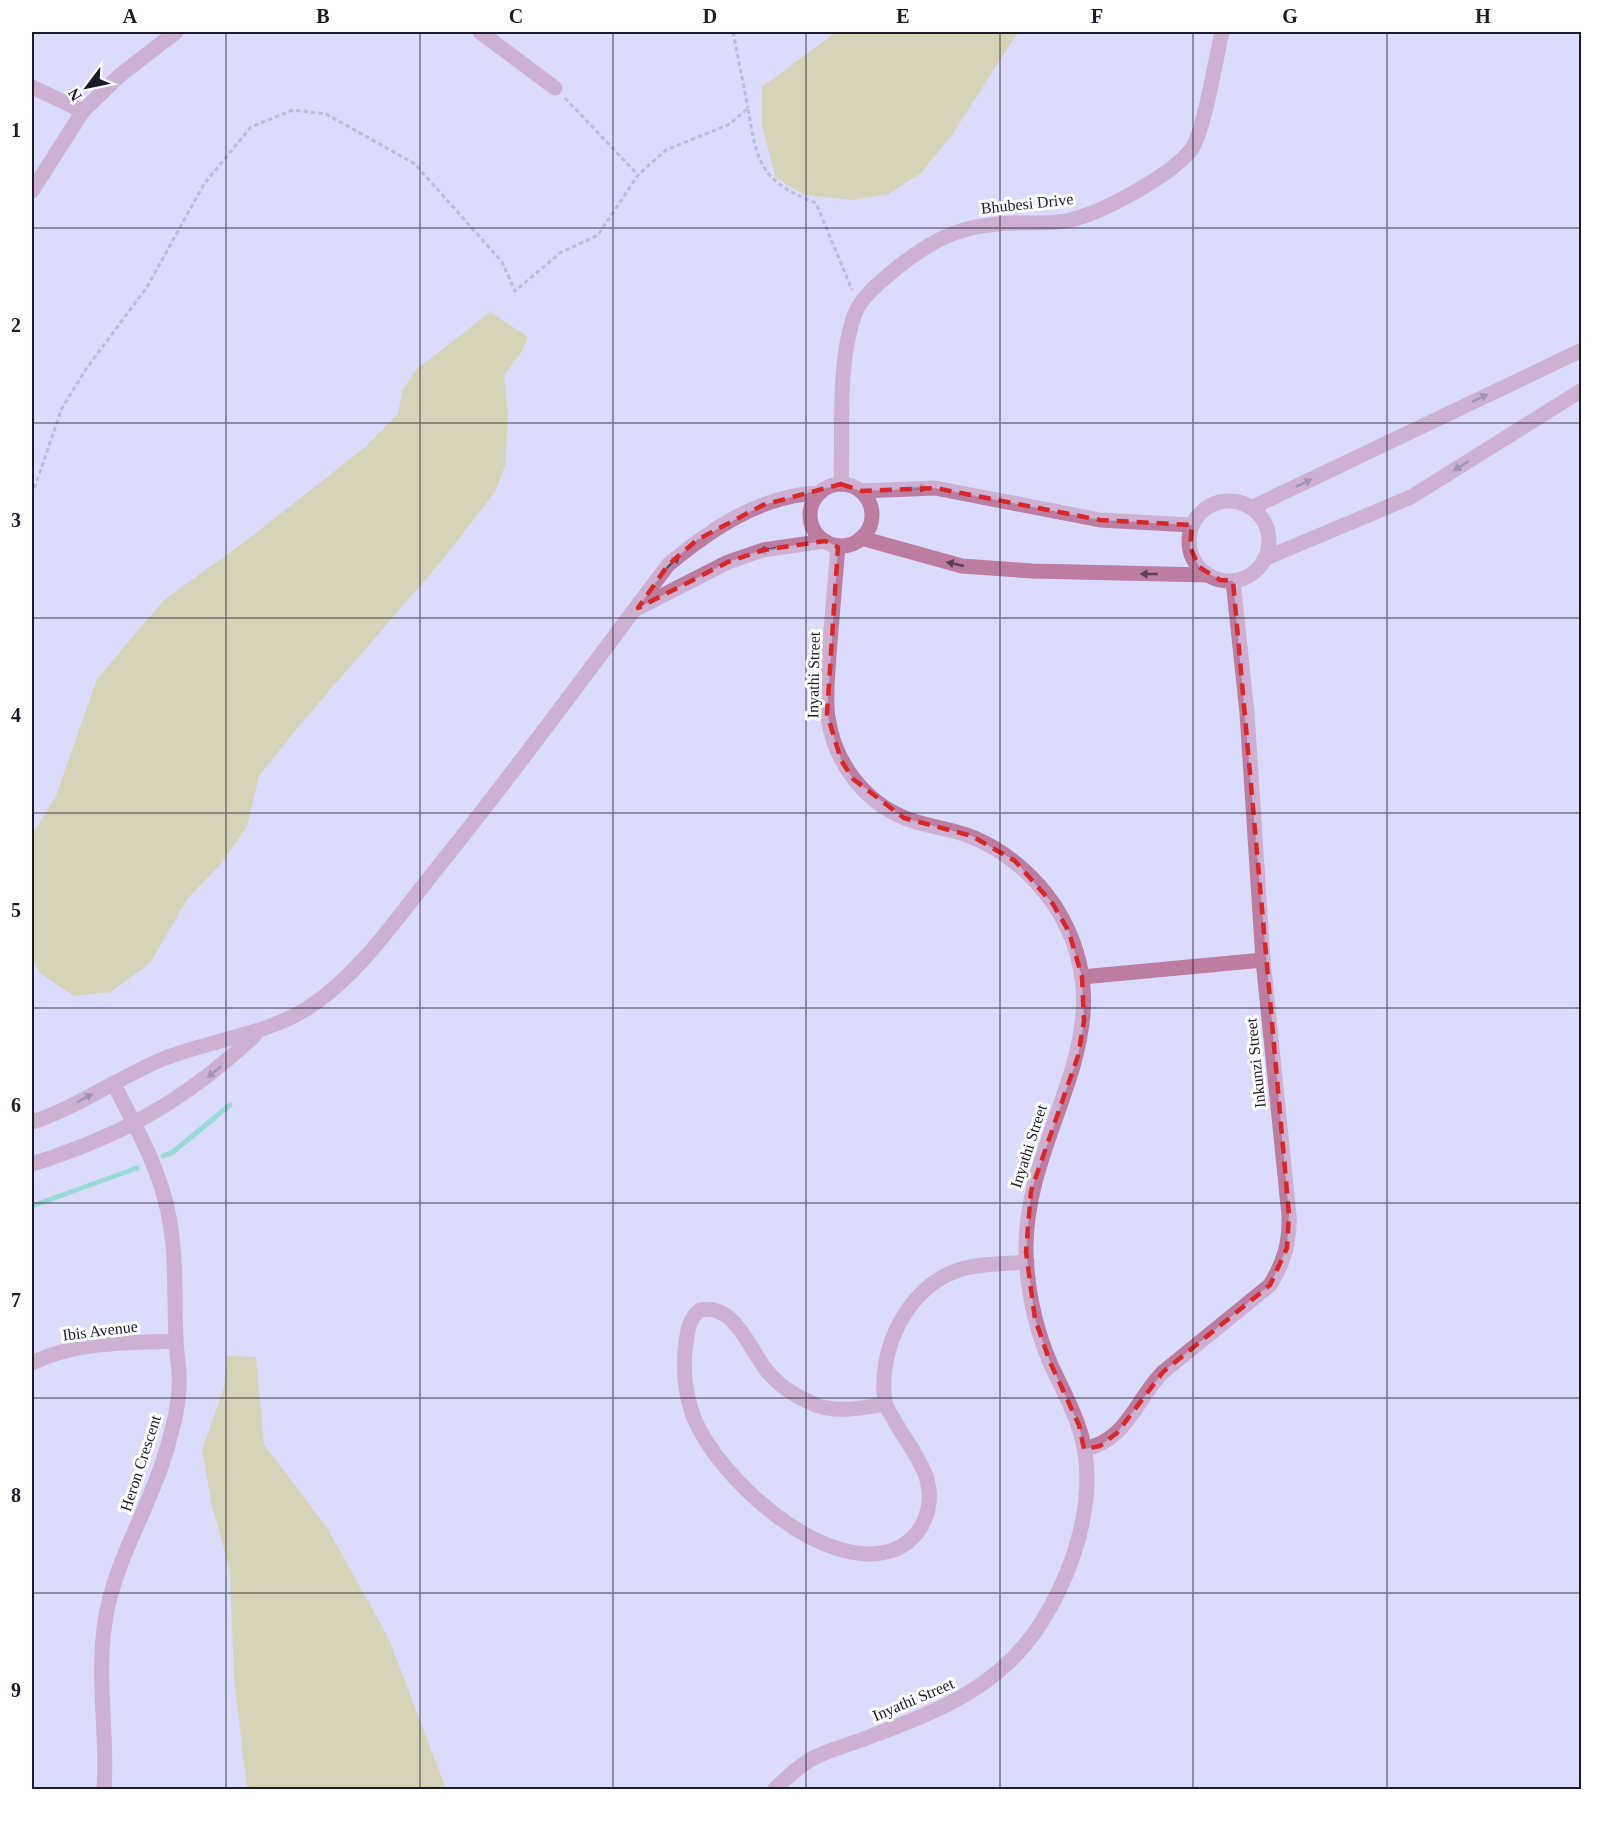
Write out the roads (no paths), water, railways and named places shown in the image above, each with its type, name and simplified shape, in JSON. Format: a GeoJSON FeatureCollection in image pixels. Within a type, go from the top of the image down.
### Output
{"type":"FeatureCollection","features":[{"type":"Feature","properties":{"kind":"street"},"geometry":{"type":"LineString","coordinates":[[32,191],[39,167],[83,111],[119,76],[176,32]]}},
{"type":"Feature","properties":{"kind":"street"},"geometry":{"type":"LineString","coordinates":[[480,32],[555,88]]}},
{"type":"Feature","properties":{"kind":"street","name":"Bhubesi Drive"},"geometry":{"type":"LineString","coordinates":[[841,484],[845,363],[854,315],[861,304],[908,259],[951,232],[981,225],[1070,220],[1147,185],[1179,162],[1192,149],[1199,133],[1222,32]]}},
{"type":"Feature","properties":{"kind":"street"},"geometry":{"type":"LineString","coordinates":[[32,87],[83,111]]}},
{"type":"Feature","properties":{"kind":"street"},"geometry":{"type":"LineString","coordinates":[[1251,508],[1581,350]]}},
{"type":"Feature","properties":{"kind":"street"},"geometry":{"type":"LineString","coordinates":[[861,538],[962,566],[1032,572],[1208,575],[1220,580],[1233,581],[1246,577],[1264,559],[1411,497],[1581,390]]}},
{"type":"Feature","properties":{"kind":"street"},"geometry":{"type":"LineString","coordinates":[[832,543],[818,535],[811,518],[814,500],[819,493],[833,485],[841,484],[861,491],[936,488],[1100,520],[1192,525]]}},
{"type":"Feature","properties":{"kind":"street"},"geometry":{"type":"LineString","coordinates":[[638,608],[728,562],[763,550],[832,543],[850,544],[861,538],[871,523],[872,515],[867,498],[861,491]]}},
{"type":"Feature","properties":{"kind":"street"},"geometry":{"type":"LineString","coordinates":[[32,1122],[53,1115],[160,1060],[257,1033],[311,1006],[339,984],[388,930],[473,824],[638,608],[668,565],[697,540],[763,505],[795,494],[819,493]]}},
{"type":"Feature","properties":{"kind":"street"},"geometry":{"type":"LineString","coordinates":[[1208,575],[1193,558],[1189,536],[1198,515],[1218,503],[1241,503],[1260,516],[1269,537],[1264,559]]}},
{"type":"Feature","properties":{"kind":"street","name":"Inyathi Street"},"geometry":{"type":"LineString","coordinates":[[774,1790],[812,1759],[964,1698],[1014,1655],[1040,1625],[1073,1557],[1087,1488],[1084,1449],[1079,1425],[1050,1362],[1035,1319],[1027,1262],[1027,1223],[1031,1191],[1040,1159],[1078,1056],[1084,1021],[1082,976],[1068,932],[1053,904],[1015,861],[972,836],[904,818],[878,802],[861,787],[841,760],[827,714],[832,543]]}},
{"type":"Feature","properties":{"kind":"street","name":"Inkunzi Street"},"geometry":{"type":"LineString","coordinates":[[1084,1449],[1110,1441],[1127,1420],[1148,1386],[1270,1285],[1281,1266],[1287,1248],[1289,1215],[1263,960],[1248,724],[1233,581]]}},
{"type":"Feature","properties":{"kind":"street"},"geometry":{"type":"LineString","coordinates":[[1082,976],[1263,960]]}},
{"type":"Feature","properties":{"kind":"street"},"geometry":{"type":"LineString","coordinates":[[32,1164],[135,1123],[194,1088],[257,1033]]}},
{"type":"Feature","properties":{"kind":"street","name":"Heron Crescent"},"geometry":{"type":"LineString","coordinates":[[104,1790],[106,1758],[101,1654],[105,1622],[115,1584],[164,1457],[180,1377],[176,1341],[175,1271],[168,1211],[135,1123],[113,1083]]}},
{"type":"Feature","properties":{"kind":"street"},"geometry":{"type":"LineString","coordinates":[[885,1404],[861,1409],[818,1406],[786,1388],[768,1373],[728,1316],[710,1308],[700,1310],[694,1315],[690,1324],[685,1356],[688,1398],[694,1419],[706,1441],[728,1471],[774,1514],[841,1552],[878,1554],[898,1548],[913,1538],[928,1512],[928,1479],[921,1460],[885,1404],[889,1348],[899,1323],[912,1302],[944,1276],[960,1269],[1027,1262]]}},
{"type":"Feature","properties":{"kind":"street","name":"Ibis Avenue"},"geometry":{"type":"LineString","coordinates":[[32,1363],[63,1351],[86,1346],[176,1341]]}},
{"type":"Feature","properties":{"kind":"waterway"},"geometry":{"type":"LineString","coordinates":[[163,1156],[173,1152],[230,1105]]}},
{"type":"Feature","properties":{"kind":"waterway"},"geometry":{"type":"LineString","coordinates":[[32,1206],[137,1168]]}}]}
